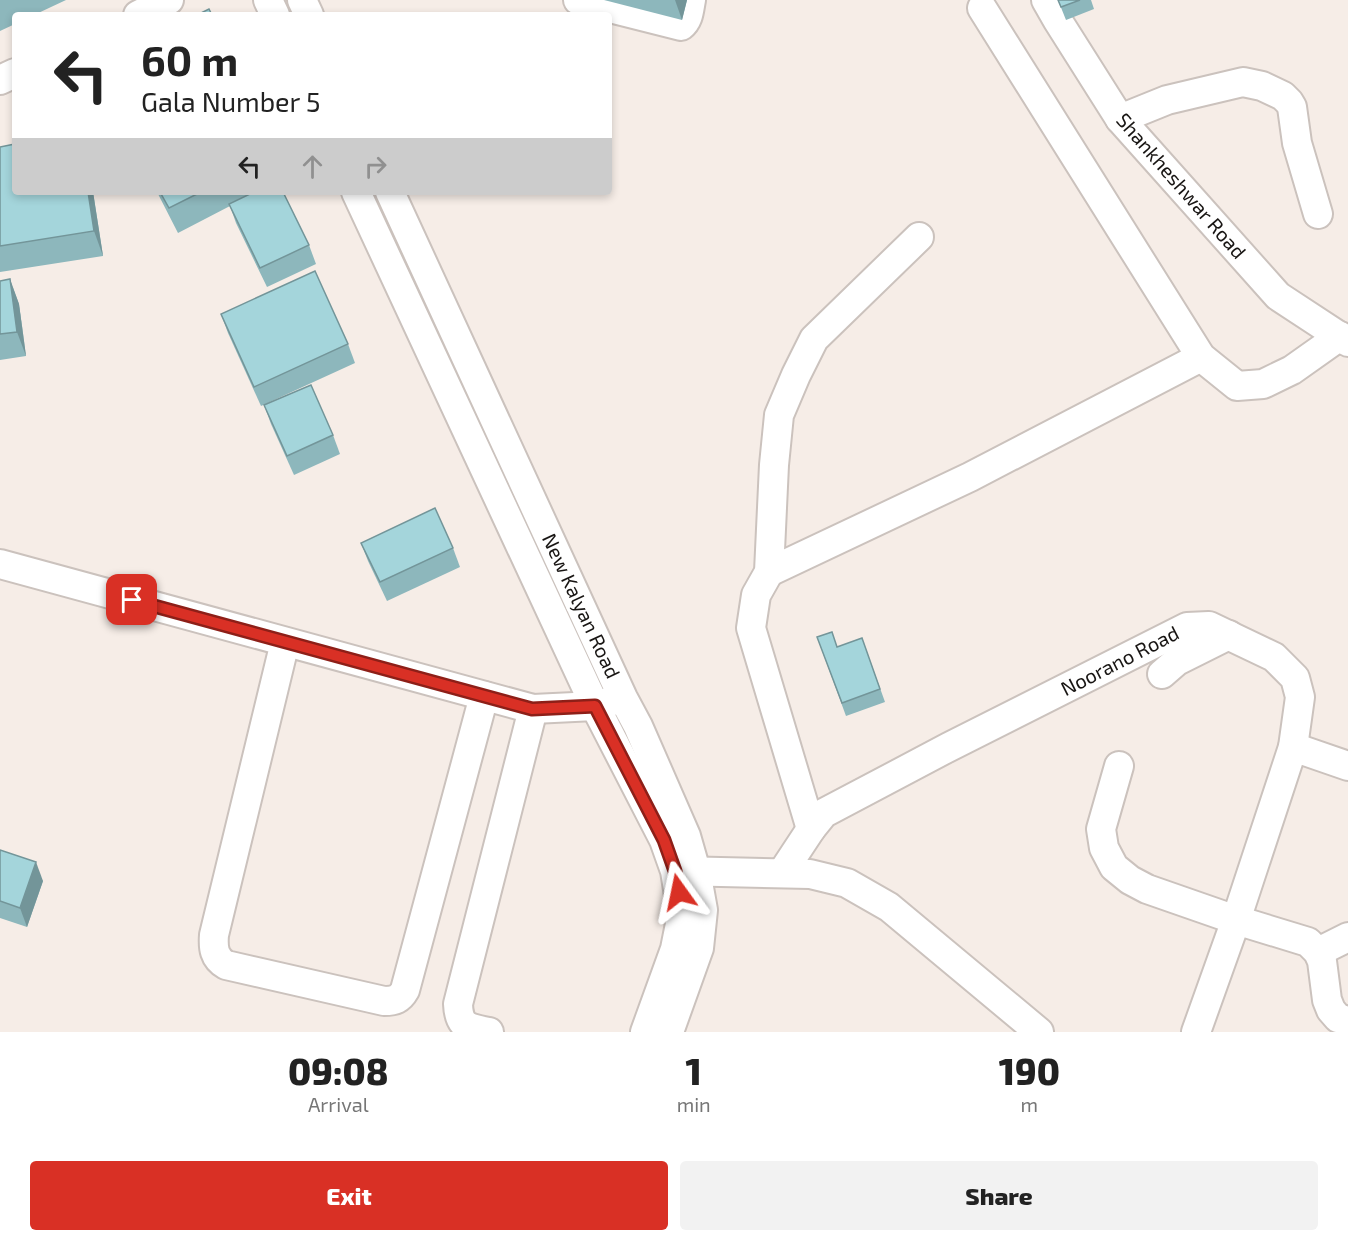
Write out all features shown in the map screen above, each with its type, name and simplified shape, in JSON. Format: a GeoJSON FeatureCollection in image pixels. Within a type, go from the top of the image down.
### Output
{"type":"FeatureCollection","features":[{"type":"Feature","properties":{"kind":"street"},"geometry":{"type":"LineString","coordinates":[[144,12],[169,0]]}},
{"type":"Feature","properties":{"kind":"street"},"geometry":{"type":"LineString","coordinates":[[578,0],[681,27],[685,23],[691,0]]}},
{"type":"Feature","properties":{"kind":"street","name":"Shankheshwar Road"},"geometry":{"type":"LineString","coordinates":[[1046,0],[1120,119],[1278,296],[1344,339]]}},
{"type":"Feature","properties":{"kind":"street"},"geometry":{"type":"LineString","coordinates":[[982,8],[1201,357],[1237,386],[1263,384],[1292,370],[1344,339]]}},
{"type":"Feature","properties":{"kind":"street"},"geometry":{"type":"LineString","coordinates":[[1120,119],[1167,99],[1243,82],[1262,86],[1283,96],[1292,107],[1297,143],[1318,214]]}},
{"type":"Feature","properties":{"kind":"street"},"geometry":{"type":"LineString","coordinates":[[357,195],[595,706],[664,840],[686,871],[810,874],[847,883],[889,907],[1039,1032]]}},
{"type":"Feature","properties":{"kind":"street","name":"New Kalyan Road"},"geometry":{"type":"LineString","coordinates":[[391,195],[623,698],[638,726],[686,836],[682,914],[675,949],[645,1032]]}},
{"type":"Feature","properties":{"kind":"street"},"geometry":{"type":"LineString","coordinates":[[811,829],[751,628],[756,595],[769,572],[774,465],[779,415],[814,339],[919,237]]}},
{"type":"Feature","properties":{"kind":"street"},"geometry":{"type":"LineString","coordinates":[[769,572],[970,477],[1201,357]]}},
{"type":"Feature","properties":{"kind":"street"},"geometry":{"type":"LineString","coordinates":[[0,564],[532,709],[595,706],[623,698]]}},
{"type":"Feature","properties":{"kind":"street","name":"Noorano Road"},"geometry":{"type":"LineString","coordinates":[[782,873],[824,813],[1187,627],[1209,626],[1274,657],[1295,678],[1300,697],[1293,747],[1196,1032]]}},
{"type":"Feature","properties":{"kind":"street"},"geometry":{"type":"LineString","coordinates":[[1162,674],[1177,661],[1228,636]]}},
{"type":"Feature","properties":{"kind":"street"},"geometry":{"type":"LineString","coordinates":[[285,642],[214,935],[213,948],[219,961],[226,965],[384,1001],[400,998],[405,990],[484,696]]}},
{"type":"Feature","properties":{"kind":"street"},"geometry":{"type":"LineString","coordinates":[[489,1032],[470,1028],[463,1023],[458,1016],[458,1004],[532,709]]}},
{"type":"Feature","properties":{"kind":"street"},"geometry":{"type":"LineString","coordinates":[[1293,747],[1348,766]]}},
{"type":"Feature","properties":{"kind":"street"},"geometry":{"type":"LineString","coordinates":[[1119,766],[1101,829],[1104,848],[1114,867],[1130,880],[1147,889],[1308,942],[1318,952],[1322,962],[1327,1000],[1331,1010],[1338,1018],[1348,1021]]}},
{"type":"Feature","properties":{"kind":"street","name":"New Kalyan Road"},"geometry":{"type":"LineString","coordinates":[[669,1032],[699,948],[703,910],[686,871]]}},
{"type":"Feature","properties":{"kind":"street"},"geometry":{"type":"LineString","coordinates":[[1318,952],[1348,937]]}},
{"type":"Feature","properties":{"kind":"building"},"geometry":{"type":"Polygon","coordinates":[[[1058,0],[1080,0],[1061,7],[1058,0]]]}},
{"type":"Feature","properties":{"kind":"building"},"geometry":{"type":"Polygon","coordinates":[[[12,145],[12,195],[88,195],[94,231],[0,246],[0,147],[12,145]]]}},
{"type":"Feature","properties":{"kind":"building"},"geometry":{"type":"Polygon","coordinates":[[[162,195],[195,195],[169,208],[162,195]]]}},
{"type":"Feature","properties":{"kind":"building"},"geometry":{"type":"Polygon","coordinates":[[[248,195],[284,195],[309,245],[260,268],[229,204],[248,195]]]}},
{"type":"Feature","properties":{"kind":"building"},"geometry":{"type":"Polygon","coordinates":[[[315,271],[348,344],[254,387],[221,314],[315,271]]]}},
{"type":"Feature","properties":{"kind":"building"},"geometry":{"type":"Polygon","coordinates":[[[10,279],[17,332],[0,334],[0,281],[10,279]]]}},
{"type":"Feature","properties":{"kind":"building"},"geometry":{"type":"Polygon","coordinates":[[[311,385],[333,435],[287,456],[264,405],[311,385]]]}},
{"type":"Feature","properties":{"kind":"building"},"geometry":{"type":"Polygon","coordinates":[[[435,508],[453,548],[380,582],[361,543],[435,508]]]}},
{"type":"Feature","properties":{"kind":"building"},"geometry":{"type":"Polygon","coordinates":[[[832,632],[837,647],[862,638],[880,689],[842,703],[817,637],[832,632]]]}},
{"type":"Feature","properties":{"kind":"building"},"geometry":{"type":"Polygon","coordinates":[[[0,850],[36,862],[20,908],[0,901],[0,850]]]}},
{"type":"Feature","properties":{"kind":"route"},"geometry":{"type":"LineString","coordinates":[[132,600],[532,709],[595,706],[664,840],[675,871],[679,892]]}}]}
